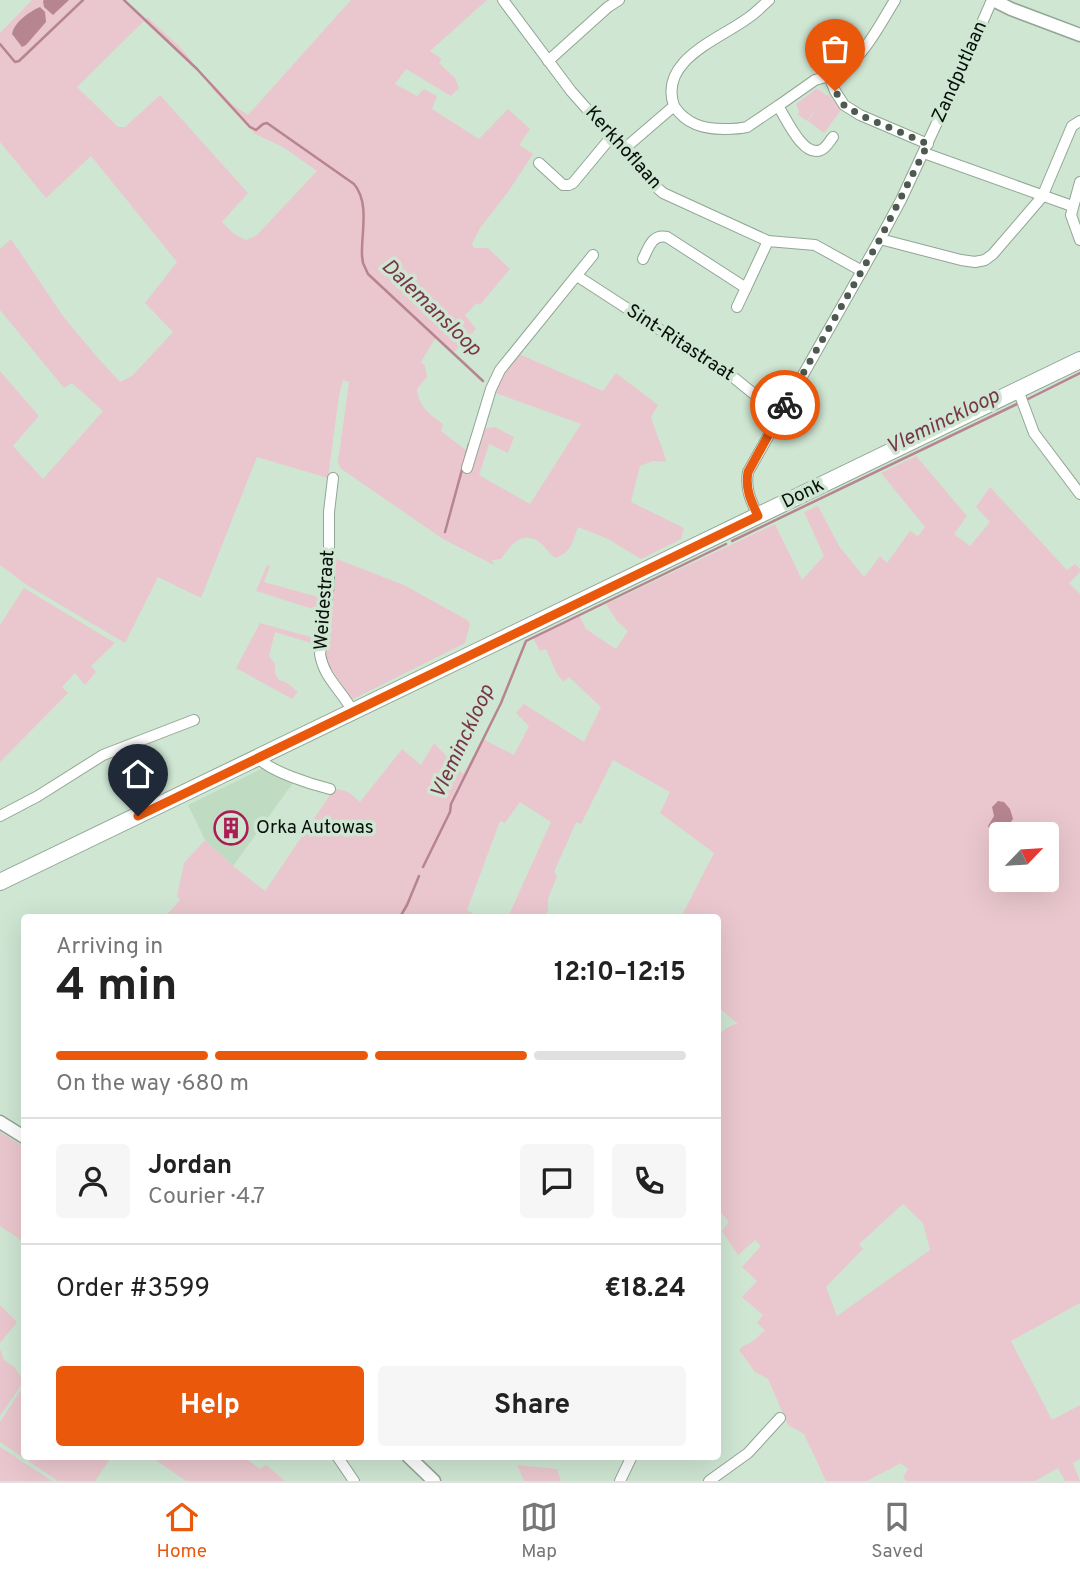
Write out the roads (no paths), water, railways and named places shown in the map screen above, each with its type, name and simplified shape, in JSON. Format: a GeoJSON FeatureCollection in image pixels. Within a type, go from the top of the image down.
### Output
{"type":"FeatureCollection","features":[{"type":"Feature","properties":{"kind":"main road","name":"Donk"},"geometry":{"type":"LineString","coordinates":[[0,883],[1080,360]]}},
{"type":"Feature","properties":{"kind":"street","name":"Kerkhoflaan"},"geometry":{"type":"LineString","coordinates":[[503,0],[571,91],[663,193],[768,241],[815,245],[862,271]]}},
{"type":"Feature","properties":{"kind":"street"},"geometry":{"type":"LineString","coordinates":[[548,61],[618,0]]}},
{"type":"Feature","properties":{"kind":"street"},"geometry":{"type":"LineString","coordinates":[[769,0],[748,18],[704,45],[677,71],[671,84],[671,99],[683,117],[694,125],[723,129],[747,127],[815,80],[844,70],[867,46],[895,0]]}},
{"type":"Feature","properties":{"kind":"street"},"geometry":{"type":"LineString","coordinates":[[993,0],[1080,35]]}},
{"type":"Feature","properties":{"kind":"street","name":"Zandputlaan"},"geometry":{"type":"LineString","coordinates":[[758,516],[746,483],[748,472],[880,239],[926,149],[993,0]]}},
{"type":"Feature","properties":{"kind":"street"},"geometry":{"type":"LineString","coordinates":[[829,76],[844,105],[860,115],[926,149],[1042,197],[1072,206]]}},
{"type":"Feature","properties":{"kind":"street"},"geometry":{"type":"LineString","coordinates":[[624,149],[674,106]]}},
{"type":"Feature","properties":{"kind":"street"},"geometry":{"type":"LineString","coordinates":[[778,106],[798,138],[810,150],[821,150],[833,137]]}},
{"type":"Feature","properties":{"kind":"street"},"geometry":{"type":"LineString","coordinates":[[880,239],[961,260],[985,260],[1042,197],[1072,125],[1080,121]]}},
{"type":"Feature","properties":{"kind":"street"},"geometry":{"type":"LineString","coordinates":[[539,163],[563,185],[569,185],[612,136]]}},
{"type":"Feature","properties":{"kind":"street"},"geometry":{"type":"LineString","coordinates":[[1080,182],[1071,215],[1080,240]]}},
{"type":"Feature","properties":{"kind":"street"},"geometry":{"type":"LineString","coordinates":[[643,259],[652,241],[661,236],[667,237],[746,288]]}},
{"type":"Feature","properties":{"kind":"street"},"geometry":{"type":"LineString","coordinates":[[737,307],[768,241]]}},
{"type":"Feature","properties":{"kind":"street"},"geometry":{"type":"LineString","coordinates":[[467,468],[491,388],[500,370],[593,255]]}},
{"type":"Feature","properties":{"kind":"street","name":"Sint-Ritastraat"},"geometry":{"type":"LineString","coordinates":[[577,276],[733,377],[765,402],[778,417]]}},
{"type":"Feature","properties":{"kind":"street"},"geometry":{"type":"LineString","coordinates":[[1018,390],[1034,433],[1080,494]]}},
{"type":"Feature","properties":{"kind":"street","name":"Weidestraat"},"geometry":{"type":"LineString","coordinates":[[333,478],[329,512],[329,584],[320,654],[327,675],[353,712]]}},
{"type":"Feature","properties":{"kind":"street"},"geometry":{"type":"LineString","coordinates":[[0,816],[38,796],[103,755],[194,720]]}},
{"type":"Feature","properties":{"kind":"street"},"geometry":{"type":"LineString","coordinates":[[258,758],[265,764],[330,789]]}},
{"type":"Feature","properties":{"kind":"street"},"geometry":{"type":"LineString","coordinates":[[0,1122],[21,1135]]}},
{"type":"Feature","properties":{"kind":"street"},"geometry":{"type":"LineString","coordinates":[[709,1481],[748,1453],[780,1418]]}},
{"type":"Feature","properties":{"kind":"street"},"geometry":{"type":"LineString","coordinates":[[340,1460],[354,1481]]}},
{"type":"Feature","properties":{"kind":"street"},"geometry":{"type":"LineString","coordinates":[[412,1460],[434,1481]]}},
{"type":"Feature","properties":{"kind":"street"},"geometry":{"type":"LineString","coordinates":[[620,1481],[630,1460]]}},
{"type":"Feature","properties":{"kind":"waterway","name":"Dalemansloop"},"geometry":{"type":"LineString","coordinates":[[0,44],[15,62],[19,61],[83,0]]}},
{"type":"Feature","properties":{"kind":"waterway","name":"Dalemansloop"},"geometry":{"type":"LineString","coordinates":[[124,0],[197,69],[250,127],[256,130],[267,123],[354,184],[362,200],[362,256],[368,274],[483,381]]}},
{"type":"Feature","properties":{"kind":"waterway","name":"Vleminckloop"},"geometry":{"type":"LineString","coordinates":[[1028,399],[1080,373]]}},
{"type":"Feature","properties":{"kind":"waterway","name":"Vleminckloop"},"geometry":{"type":"LineString","coordinates":[[732,541],[1017,404]]}},
{"type":"Feature","properties":{"kind":"waterway","name":"Dalemansloop"},"geometry":{"type":"LineString","coordinates":[[445,532],[469,444]]}},
{"type":"Feature","properties":{"kind":"waterway","name":"Vleminckloop"},"geometry":{"type":"LineString","coordinates":[[423,867],[501,703],[526,641],[726,544]]}},
{"type":"Feature","properties":{"kind":"waterway","name":"Vleminckloop"},"geometry":{"type":"LineString","coordinates":[[402,914],[419,876]]}},
{"type":"Feature","properties":{"kind":"place","name":"Orka Autowas"},"geometry":{"type":"Point","coordinates":[231,828]}}]}
